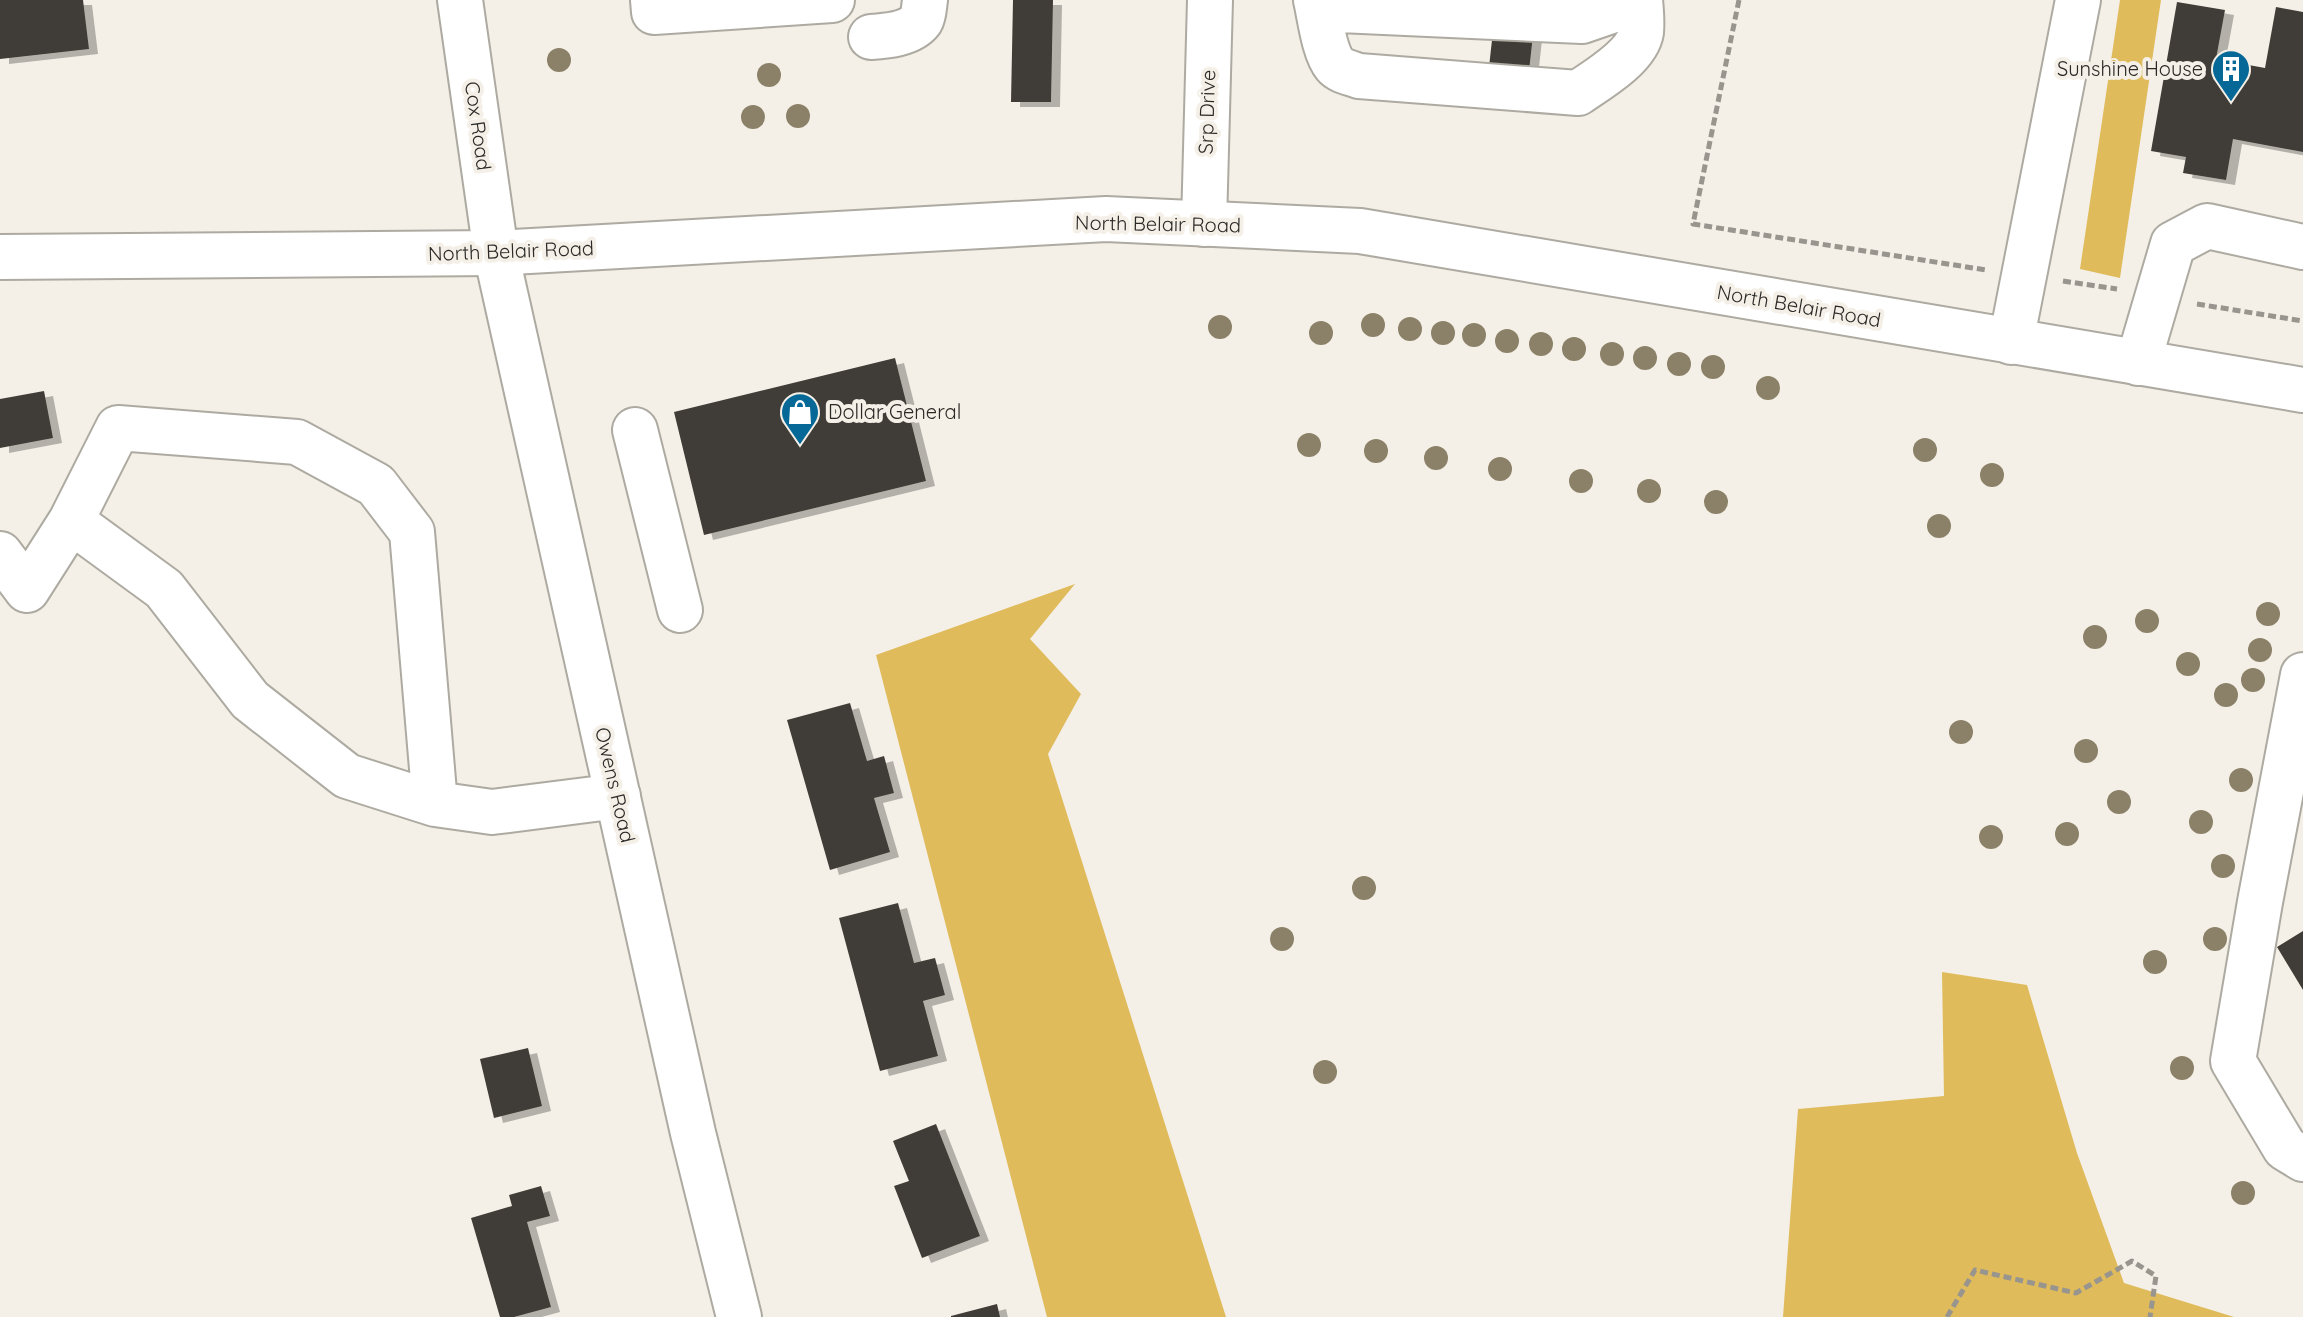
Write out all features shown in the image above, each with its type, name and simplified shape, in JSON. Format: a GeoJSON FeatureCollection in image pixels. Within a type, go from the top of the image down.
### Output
{"type":"FeatureCollection","features":[{"type":"Feature","properties":{"kind":"main road","name":"Cox Road"},"geometry":{"type":"LineString","coordinates":[[460,0],[496,253]]}},
{"type":"Feature","properties":{"kind":"main road"},"geometry":{"type":"LineString","coordinates":[[653,0],[654,12],[832,0]]}},
{"type":"Feature","properties":{"kind":"main road"},"geometry":{"type":"LineString","coordinates":[[871,37],[909,29],[921,19],[925,0]]}},
{"type":"Feature","properties":{"kind":"main road","name":"Srp Drive"},"geometry":{"type":"LineString","coordinates":[[1204,224],[1210,0]]}},
{"type":"Feature","properties":{"kind":"main road"},"geometry":{"type":"LineString","coordinates":[[1317,0],[1345,44],[1373,57],[1486,62],[1585,72],[1608,66],[1632,51],[1641,34],[1640,0]]}},
{"type":"Feature","properties":{"kind":"main road"},"geometry":{"type":"LineString","coordinates":[[1324,0],[1340,10],[1582,21],[1611,11],[1626,0]]}},
{"type":"Feature","properties":{"kind":"main road"},"geometry":{"type":"LineString","coordinates":[[2011,342],[2078,0]]}},
{"type":"Feature","properties":{"kind":"main road","name":"North Belair Road"},"geometry":{"type":"LineString","coordinates":[[0,257],[496,253],[1106,219],[1360,231],[2303,390]]}},
{"type":"Feature","properties":{"kind":"main road"},"geometry":{"type":"LineString","coordinates":[[2138,363],[2173,244],[2207,226],[2303,247]]}},
{"type":"Feature","properties":{"kind":"main road","name":"Owens Road"},"geometry":{"type":"LineString","coordinates":[[496,253],[693,1133],[739,1317]]}},
{"type":"Feature","properties":{"kind":"main road"},"geometry":{"type":"LineString","coordinates":[[0,554],[27,590],[71,521],[118,428],[297,442],[376,485],[412,532],[435,804]]}},
{"type":"Feature","properties":{"kind":"main road"},"geometry":{"type":"LineString","coordinates":[[635,430],[680,610]]}},
{"type":"Feature","properties":{"kind":"main road"},"geometry":{"type":"LineString","coordinates":[[71,521],[164,589],[250,700],[347,776],[435,804],[492,812],[618,796]]}},
{"type":"Feature","properties":{"kind":"main road"},"geometry":{"type":"LineString","coordinates":[[2303,675],[2295,758],[2233,1061],[2285,1148],[2303,1159]]}},
{"type":"Feature","properties":{"kind":"path"},"geometry":{"type":"LineString","coordinates":[[1693,224],[1739,0]]}},
{"type":"Feature","properties":{"kind":"path"},"geometry":{"type":"LineString","coordinates":[[1947,1317],[1975,1270],[2076,1293],[2132,1261],[2156,1276],[2150,1317]]}},
{"type":"Feature","properties":{"kind":"shaded area"},"geometry":{"type":"Polygon","coordinates":[[[2120,0],[2161,0],[2120,278],[2080,269],[2120,0]]]}},
{"type":"Feature","properties":{"kind":"shaded area"},"geometry":{"type":"Polygon","coordinates":[[[1075,584],[1030,639],[1081,694],[1048,754],[1226,1317],[1047,1317],[876,655],[1075,584]]]}},
{"type":"Feature","properties":{"kind":"shaded area"},"geometry":{"type":"Polygon","coordinates":[[[1942,972],[2027,985],[2077,1153],[2124,1283],[2234,1317],[1783,1317],[1798,1109],[1944,1096],[1942,972]]]}},
{"type":"Feature","properties":{"kind":"building"},"geometry":{"type":"Polygon","coordinates":[[[0,0],[83,0],[89,49],[0,59],[0,0]]]}},
{"type":"Feature","properties":{"kind":"building"},"geometry":{"type":"Polygon","coordinates":[[[1013,0],[1053,0],[1051,102],[1011,102],[1013,0]]]}},
{"type":"Feature","properties":{"kind":"building","name":"Sunshine House"},"geometry":{"type":"Polygon","coordinates":[[[2177,2],[2225,10],[2216,59],[2265,68],[2276,7],[2303,12],[2303,152],[2233,139],[2226,180],[2183,173],[2186,157],[2151,151],[2177,2]]]}},
{"type":"Feature","properties":{"kind":"building"},"geometry":{"type":"Polygon","coordinates":[[[1493,31],[1533,35],[1529,71],[1489,67],[1493,31]]]}},
{"type":"Feature","properties":{"kind":"building","name":"Dollar General"},"geometry":{"type":"Polygon","coordinates":[[[895,358],[926,481],[704,535],[674,412],[895,358]]]}},
{"type":"Feature","properties":{"kind":"building"},"geometry":{"type":"Polygon","coordinates":[[[44,391],[53,438],[0,448],[0,399],[44,391]]]}},
{"type":"Feature","properties":{"kind":"building"},"geometry":{"type":"Polygon","coordinates":[[[850,703],[867,761],[884,756],[894,793],[874,798],[890,852],[830,870],[787,720],[850,703]]]}},
{"type":"Feature","properties":{"kind":"building"},"geometry":{"type":"Polygon","coordinates":[[[898,903],[914,963],[935,958],[945,995],[923,1001],[938,1056],[880,1071],[839,918],[898,903]]]}},
{"type":"Feature","properties":{"kind":"building"},"geometry":{"type":"Polygon","coordinates":[[[2303,931],[2303,990],[2277,947],[2303,931]]]}},
{"type":"Feature","properties":{"kind":"building"},"geometry":{"type":"Polygon","coordinates":[[[528,1048],[542,1106],[494,1118],[480,1059],[528,1048]]]}},
{"type":"Feature","properties":{"kind":"building"},"geometry":{"type":"Polygon","coordinates":[[[936,1124],[980,1236],[922,1258],[894,1186],[909,1181],[893,1141],[936,1124]]]}},
{"type":"Feature","properties":{"kind":"building"},"geometry":{"type":"Polygon","coordinates":[[[541,1186],[550,1216],[527,1222],[551,1307],[514,1317],[500,1317],[471,1218],[512,1206],[509,1195],[541,1186]]]}},
{"type":"Feature","properties":{"kind":"building"},"geometry":{"type":"Polygon","coordinates":[[[997,1304],[1000,1317],[951,1317],[951,1316],[997,1304]]]}},
{"type":"Feature","properties":{"kind":"place","name":"Sunshine House"},"geometry":{"type":"Point","coordinates":[2231,103]}},
{"type":"Feature","properties":{"kind":"place","name":"Dollar General"},"geometry":{"type":"Point","coordinates":[800,446]}}]}
